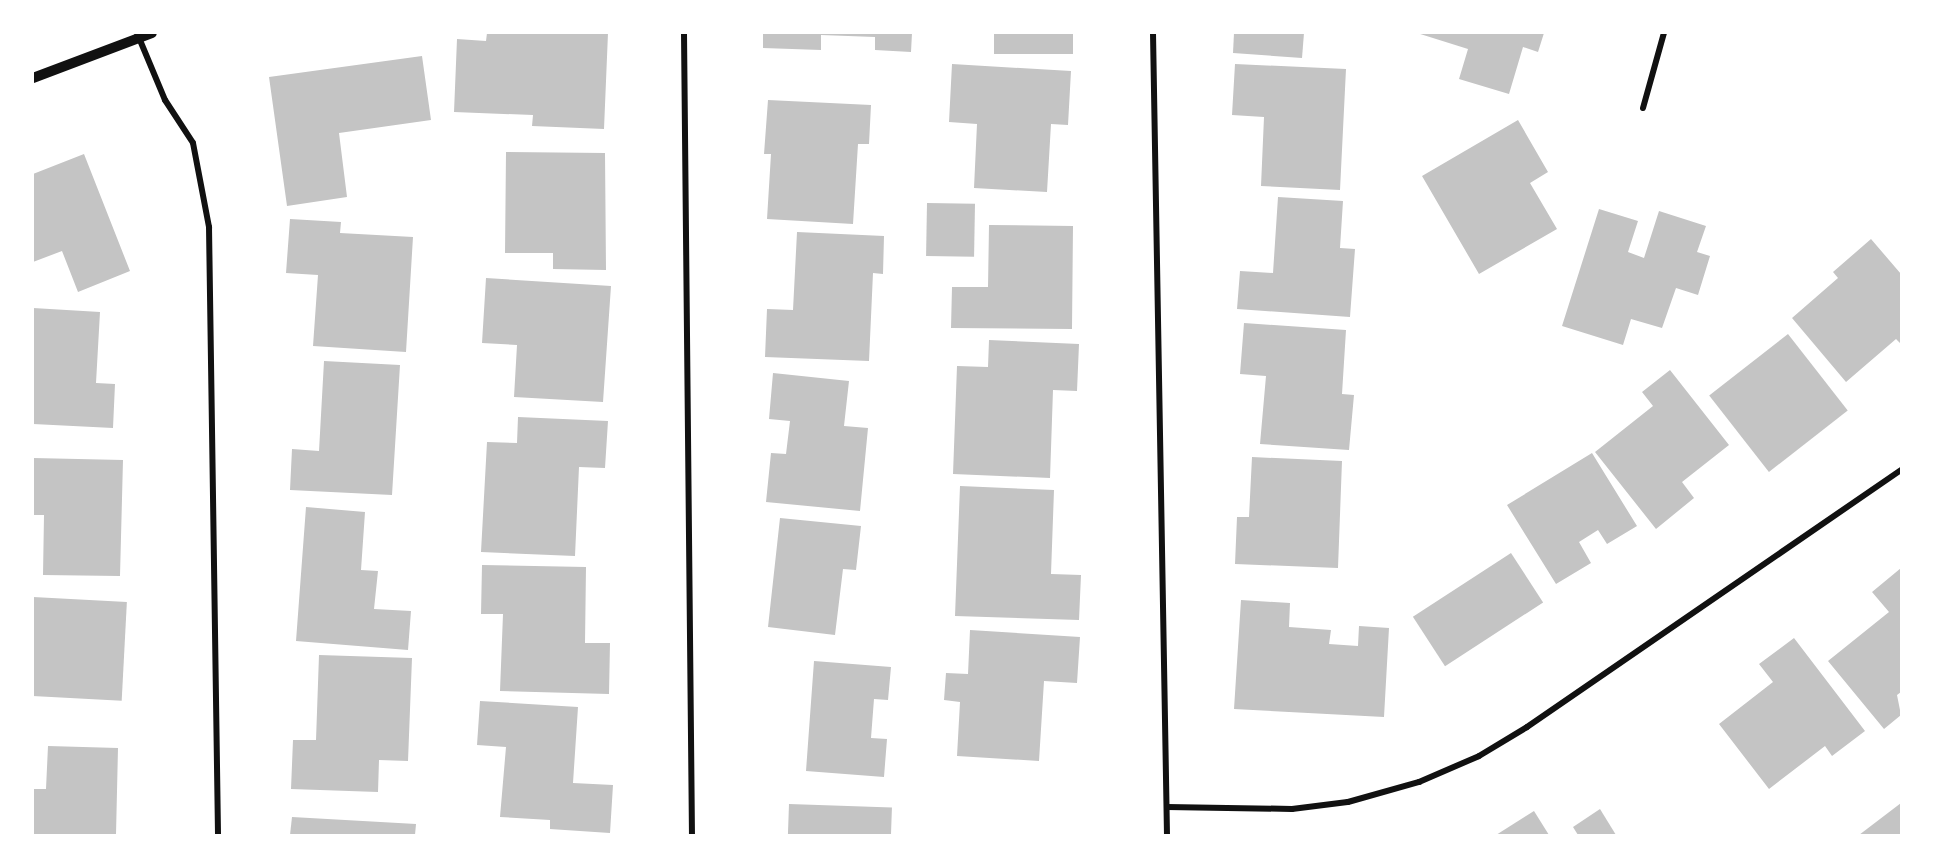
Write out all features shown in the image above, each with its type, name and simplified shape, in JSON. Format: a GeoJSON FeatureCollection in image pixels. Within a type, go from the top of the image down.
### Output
{"type":"FeatureCollection","features":[{"type":"Feature","properties":{"kind":"street"},"geometry":{"type":"LineString","coordinates":[[33,78],[138,35],[152,33]]}},
{"type":"Feature","properties":{"kind":"street"},"geometry":{"type":"LineString","coordinates":[[684,33],[692,835]]}},
{"type":"Feature","properties":{"kind":"street"},"geometry":{"type":"LineString","coordinates":[[1153,33],[1167,835]]}},
{"type":"Feature","properties":{"kind":"street"},"geometry":{"type":"LineString","coordinates":[[1643,108],[1664,33]]}},
{"type":"Feature","properties":{"kind":"street"},"geometry":{"type":"LineString","coordinates":[[138,35],[165,100],[193,144],[209,227],[218,835]]}},
{"type":"Feature","properties":{"kind":"street"},"geometry":{"type":"LineString","coordinates":[[1167,807],[1292,809],[1348,802],[1419,782],[1479,756],[1527,727],[1901,470]]}},
{"type":"Feature","properties":{"kind":"building"},"geometry":{"type":"Polygon","coordinates":[[[487,33],[608,33],[604,129],[532,126],[533,115],[454,112],[457,39],[486,41],[487,33]]]}},
{"type":"Feature","properties":{"kind":"building"},"geometry":{"type":"Polygon","coordinates":[[[763,33],[912,33],[911,52],[875,50],[875,37],[821,35],[821,50],[763,48],[763,33]]]}},
{"type":"Feature","properties":{"kind":"building"},"geometry":{"type":"Polygon","coordinates":[[[994,33],[1073,33],[1073,54],[994,54],[994,33]]]}},
{"type":"Feature","properties":{"kind":"building"},"geometry":{"type":"Polygon","coordinates":[[[1234,33],[1304,33],[1302,58],[1233,53],[1234,33]]]}},
{"type":"Feature","properties":{"kind":"building"},"geometry":{"type":"Polygon","coordinates":[[[1417,33],[1544,33],[1538,52],[1523,47],[1509,94],[1459,79],[1468,49],[1417,33]]]}},
{"type":"Feature","properties":{"kind":"building"},"geometry":{"type":"Polygon","coordinates":[[[422,56],[431,120],[339,133],[347,197],[287,206],[269,77],[422,56]]]}},
{"type":"Feature","properties":{"kind":"building"},"geometry":{"type":"Polygon","coordinates":[[[952,64],[1071,71],[1068,125],[1051,124],[1047,192],[974,188],[977,124],[949,122],[952,64]]]}},
{"type":"Feature","properties":{"kind":"building"},"geometry":{"type":"Polygon","coordinates":[[[1235,64],[1346,69],[1340,190],[1261,186],[1264,117],[1232,115],[1235,64]]]}},
{"type":"Feature","properties":{"kind":"building"},"geometry":{"type":"Polygon","coordinates":[[[768,100],[871,105],[869,144],[858,144],[853,224],[767,219],[771,154],[764,154],[768,100]]]}},
{"type":"Feature","properties":{"kind":"building"},"geometry":{"type":"Polygon","coordinates":[[[1518,120],[1548,172],[1530,183],[1557,229],[1479,274],[1422,176],[1518,120]]]}},
{"type":"Feature","properties":{"kind":"building"},"geometry":{"type":"Polygon","coordinates":[[[506,152],[605,153],[606,270],[553,269],[553,253],[505,253],[506,152]]]}},
{"type":"Feature","properties":{"kind":"building"},"geometry":{"type":"Polygon","coordinates":[[[84,154],[130,271],[78,292],[62,251],[33,262],[33,174],[84,154]]]}},
{"type":"Feature","properties":{"kind":"building"},"geometry":{"type":"Polygon","coordinates":[[[1278,197],[1343,201],[1340,248],[1355,249],[1350,317],[1237,309],[1240,271],[1273,273],[1278,197]]]}},
{"type":"Feature","properties":{"kind":"building"},"geometry":{"type":"Polygon","coordinates":[[[927,203],[975,204],[974,257],[926,256],[927,203]]]}},
{"type":"Feature","properties":{"kind":"building"},"geometry":{"type":"Polygon","coordinates":[[[1599,209],[1638,221],[1628,252],[1644,258],[1659,211],[1706,226],[1697,252],[1710,256],[1698,295],[1676,288],[1662,328],[1631,319],[1623,345],[1562,326],[1599,209]]]}},
{"type":"Feature","properties":{"kind":"building"},"geometry":{"type":"Polygon","coordinates":[[[290,219],[341,222],[340,233],[413,237],[406,352],[313,346],[318,275],[286,273],[290,219]]]}},
{"type":"Feature","properties":{"kind":"building"},"geometry":{"type":"Polygon","coordinates":[[[989,225],[1073,226],[1072,329],[951,328],[952,287],[988,287],[989,225]]]}},
{"type":"Feature","properties":{"kind":"building"},"geometry":{"type":"Polygon","coordinates":[[[797,232],[884,236],[883,274],[873,273],[869,361],[765,357],[767,309],[793,310],[797,232]]]}},
{"type":"Feature","properties":{"kind":"building"},"geometry":{"type":"Polygon","coordinates":[[[1871,239],[1901,274],[1901,344],[1896,339],[1846,382],[1792,318],[1838,278],[1833,272],[1871,239]]]}},
{"type":"Feature","properties":{"kind":"building"},"geometry":{"type":"Polygon","coordinates":[[[486,278],[611,286],[603,402],[514,397],[517,345],[482,343],[486,278]]]}},
{"type":"Feature","properties":{"kind":"building"},"geometry":{"type":"Polygon","coordinates":[[[33,308],[100,312],[96,383],[115,384],[113,428],[33,424],[33,308]]]}},
{"type":"Feature","properties":{"kind":"building"},"geometry":{"type":"Polygon","coordinates":[[[1244,323],[1346,330],[1342,394],[1354,395],[1349,450],[1260,444],[1266,376],[1240,374],[1244,323]]]}},
{"type":"Feature","properties":{"kind":"building"},"geometry":{"type":"Polygon","coordinates":[[[1788,334],[1848,410],[1769,472],[1709,396],[1788,334]]]}},
{"type":"Feature","properties":{"kind":"building"},"geometry":{"type":"Polygon","coordinates":[[[989,340],[1079,344],[1077,391],[1053,390],[1050,478],[953,474],[957,366],[988,367],[989,340]]]}},
{"type":"Feature","properties":{"kind":"building"},"geometry":{"type":"Polygon","coordinates":[[[324,361],[400,365],[392,495],[290,490],[292,449],[319,451],[324,361]]]}},
{"type":"Feature","properties":{"kind":"building"},"geometry":{"type":"Polygon","coordinates":[[[1670,370],[1729,445],[1682,482],[1694,498],[1656,529],[1595,452],[1653,406],[1642,392],[1670,370]]]}},
{"type":"Feature","properties":{"kind":"building"},"geometry":{"type":"Polygon","coordinates":[[[773,373],[849,381],[844,426],[868,428],[860,511],[766,502],[771,453],[786,454],[790,421],[769,419],[773,373]]]}},
{"type":"Feature","properties":{"kind":"building"},"geometry":{"type":"Polygon","coordinates":[[[518,417],[608,421],[605,468],[579,467],[575,556],[481,552],[487,442],[517,443],[518,417]]]}},
{"type":"Feature","properties":{"kind":"building"},"geometry":{"type":"Polygon","coordinates":[[[1592,453],[1637,526],[1607,544],[1598,530],[1579,542],[1591,563],[1556,584],[1507,505],[1592,453]]]}},
{"type":"Feature","properties":{"kind":"building"},"geometry":{"type":"Polygon","coordinates":[[[1252,457],[1342,461],[1338,568],[1235,564],[1237,517],[1249,517],[1252,457]]]}},
{"type":"Feature","properties":{"kind":"building"},"geometry":{"type":"Polygon","coordinates":[[[33,458],[123,460],[120,576],[43,575],[44,515],[33,515],[33,458]]]}},
{"type":"Feature","properties":{"kind":"building"},"geometry":{"type":"Polygon","coordinates":[[[960,486],[1054,490],[1051,574],[1081,575],[1079,620],[955,616],[960,486]]]}},
{"type":"Feature","properties":{"kind":"building"},"geometry":{"type":"Polygon","coordinates":[[[306,507],[365,512],[361,570],[378,571],[374,609],[411,611],[408,650],[296,641],[306,507]]]}},
{"type":"Feature","properties":{"kind":"building"},"geometry":{"type":"Polygon","coordinates":[[[780,518],[861,526],[856,570],[843,569],[835,635],[768,627],[780,518]]]}},
{"type":"Feature","properties":{"kind":"building"},"geometry":{"type":"Polygon","coordinates":[[[1511,553],[1543,602],[1445,666],[1413,617],[1511,553]]]}},
{"type":"Feature","properties":{"kind":"building"},"geometry":{"type":"Polygon","coordinates":[[[482,565],[586,567],[585,643],[610,643],[609,694],[500,691],[503,614],[481,614],[482,565]]]}},
{"type":"Feature","properties":{"kind":"building"},"geometry":{"type":"Polygon","coordinates":[[[1901,568],[1901,692],[1897,695],[1901,715],[1884,729],[1828,661],[1889,612],[1872,592],[1901,568]]]}},
{"type":"Feature","properties":{"kind":"building"},"geometry":{"type":"Polygon","coordinates":[[[33,597],[127,602],[122,701],[33,696],[33,597]]]}},
{"type":"Feature","properties":{"kind":"building"},"geometry":{"type":"Polygon","coordinates":[[[1241,600],[1290,603],[1289,627],[1331,630],[1329,644],[1358,646],[1359,626],[1389,628],[1384,717],[1234,709],[1241,600]]]}},
{"type":"Feature","properties":{"kind":"building"},"geometry":{"type":"Polygon","coordinates":[[[970,630],[1080,637],[1077,683],[1044,681],[1039,761],[957,756],[960,702],[944,700],[946,673],[968,674],[970,630]]]}},
{"type":"Feature","properties":{"kind":"building"},"geometry":{"type":"Polygon","coordinates":[[[1794,638],[1865,731],[1832,756],[1825,746],[1769,789],[1719,724],[1773,682],[1759,664],[1794,638]]]}},
{"type":"Feature","properties":{"kind":"building"},"geometry":{"type":"Polygon","coordinates":[[[319,655],[412,658],[408,761],[379,760],[378,792],[291,789],[293,740],[316,740],[319,655]]]}},
{"type":"Feature","properties":{"kind":"building"},"geometry":{"type":"Polygon","coordinates":[[[814,661],[891,667],[888,700],[874,699],[871,738],[887,739],[884,777],[806,771],[814,661]]]}},
{"type":"Feature","properties":{"kind":"building"},"geometry":{"type":"Polygon","coordinates":[[[480,701],[578,707],[573,783],[613,785],[610,833],[550,829],[550,820],[500,817],[506,747],[477,745],[480,701]]]}},
{"type":"Feature","properties":{"kind":"building"},"geometry":{"type":"Polygon","coordinates":[[[48,746],[118,748],[116,835],[33,835],[33,789],[46,789],[48,746]]]}},
{"type":"Feature","properties":{"kind":"building"},"geometry":{"type":"Polygon","coordinates":[[[1901,803],[1901,835],[1859,835],[1901,803]]]}},
{"type":"Feature","properties":{"kind":"building"},"geometry":{"type":"Polygon","coordinates":[[[789,804],[892,808],[891,835],[788,835],[789,804]]]}},
{"type":"Feature","properties":{"kind":"building"},"geometry":{"type":"Polygon","coordinates":[[[1600,809],[1616,835],[1578,835],[1573,827],[1600,809]]]}},
{"type":"Feature","properties":{"kind":"building"},"geometry":{"type":"Polygon","coordinates":[[[1534,811],[1549,835],[1496,835],[1534,811]]]}},
{"type":"Feature","properties":{"kind":"building"},"geometry":{"type":"Polygon","coordinates":[[[292,817],[416,824],[415,835],[290,835],[292,817]]]}}]}
